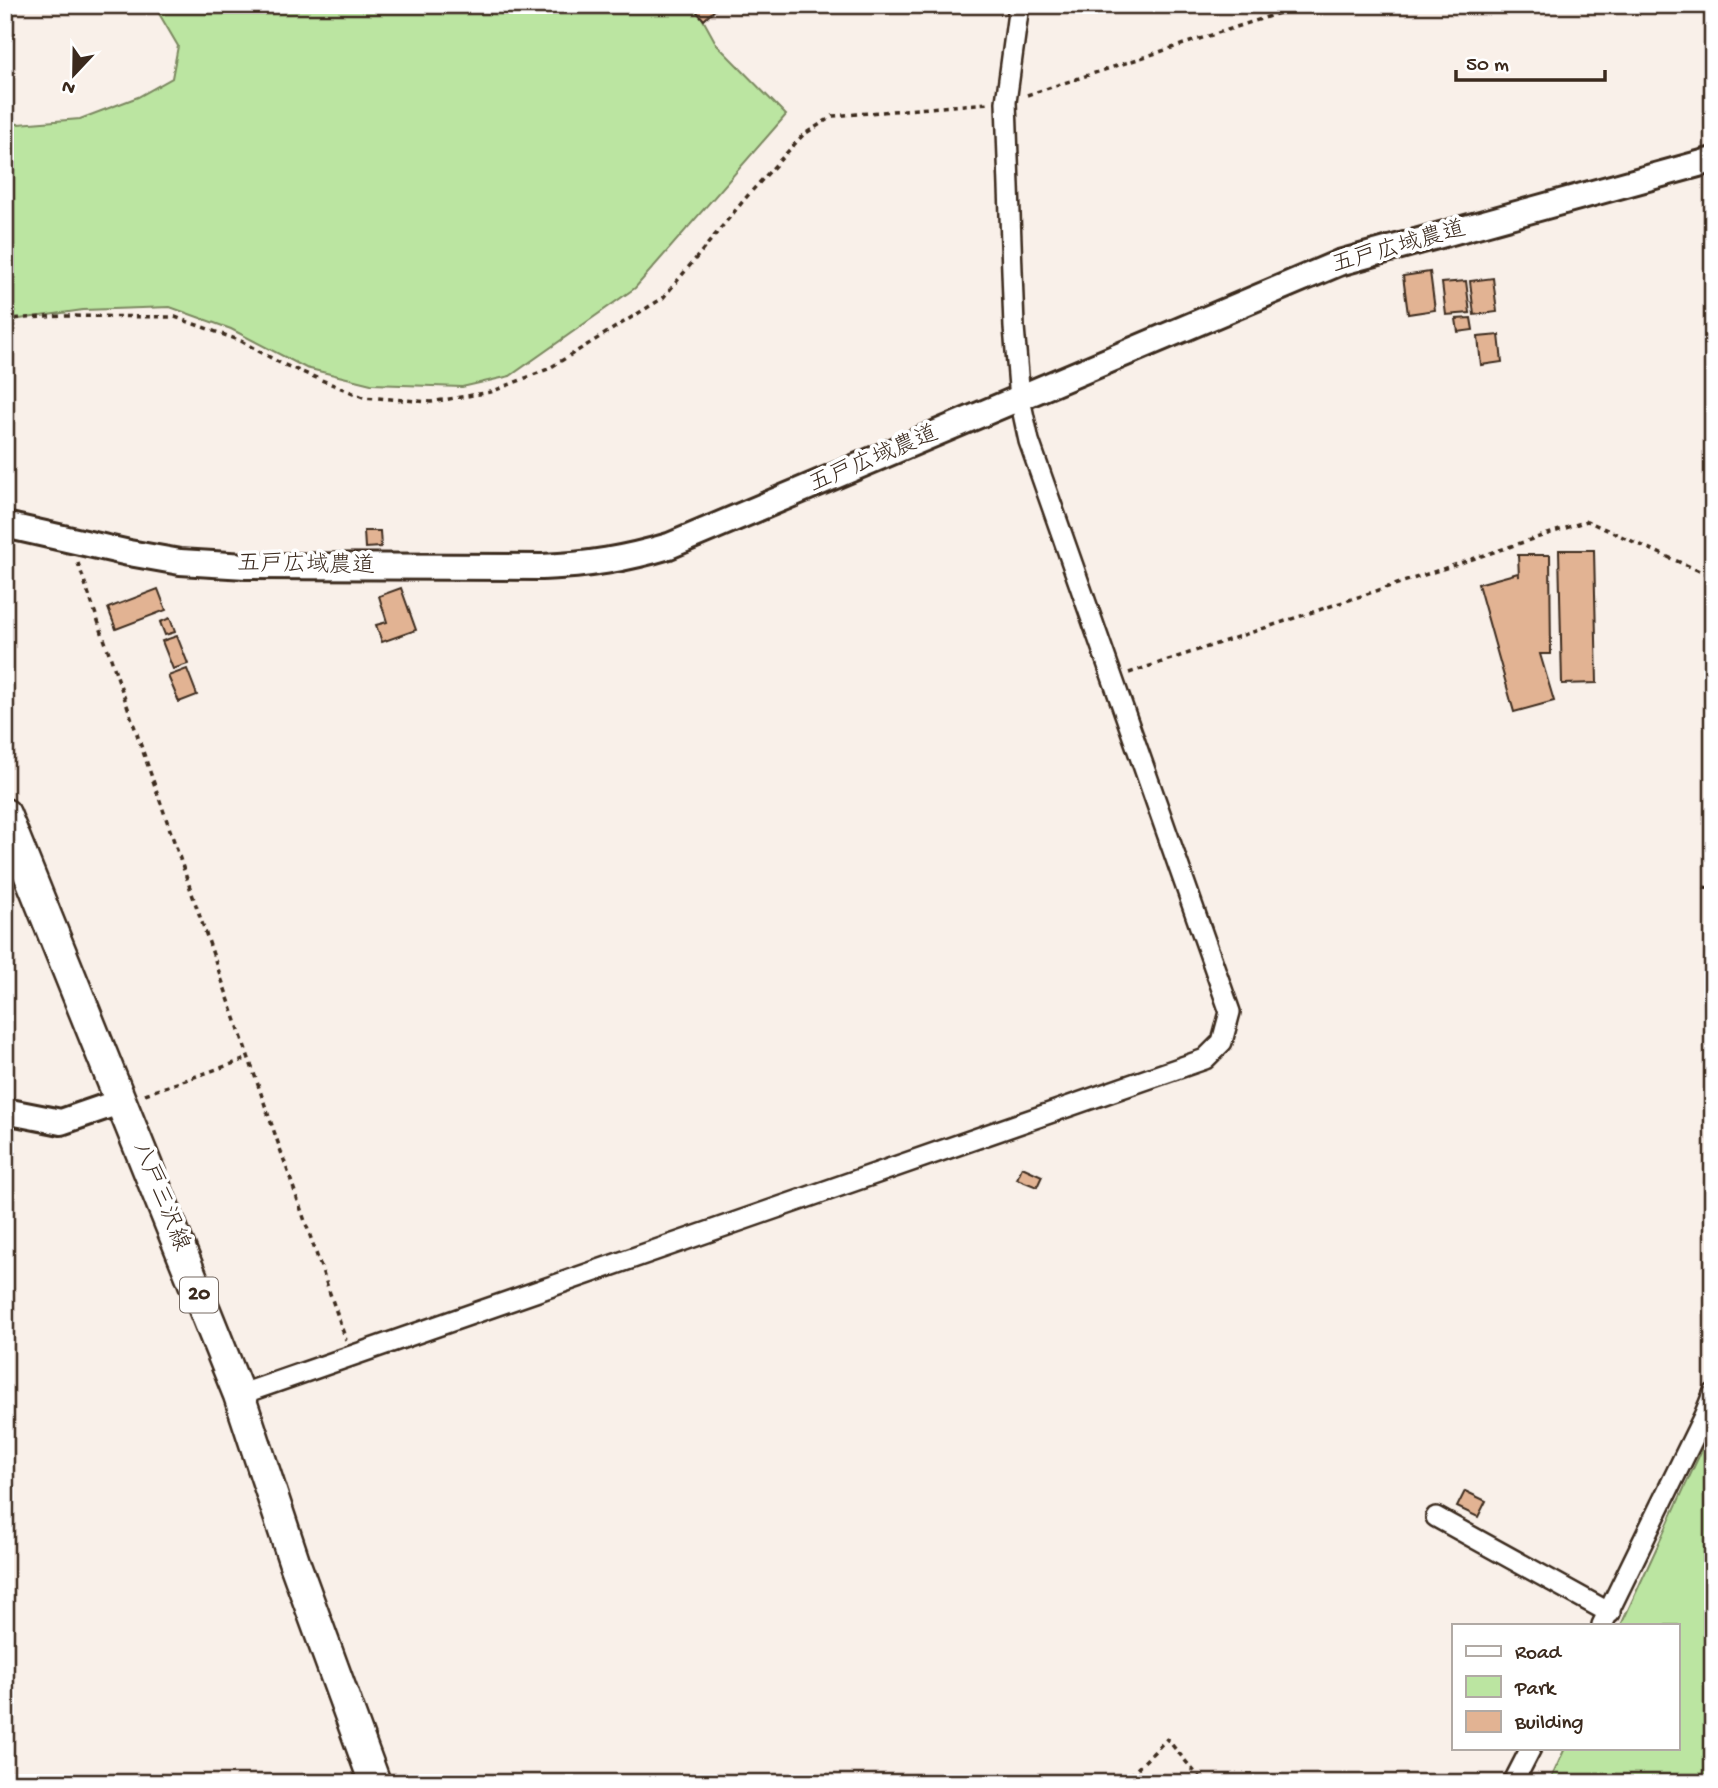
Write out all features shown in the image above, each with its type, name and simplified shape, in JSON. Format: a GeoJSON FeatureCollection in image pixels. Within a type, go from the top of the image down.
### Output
{"type":"FeatureCollection","features":[{"type":"Feature","properties":{"kind":"main road","name":"八戸三沢線"},"geometry":{"type":"LineString","coordinates":[[5,814],[239,1395],[295,1564],[375,1783]]}},
{"type":"Feature","properties":{"kind":"street"},"geometry":{"type":"LineString","coordinates":[[239,1395],[1205,1059],[1222,1042],[1230,1012],[1028,441],[1020,399],[1014,327],[1006,102],[1019,5]]}},
{"type":"Feature","properties":{"kind":"street","name":"五戸広域農道"},"geometry":{"type":"LineString","coordinates":[[5,525],[180,562],[246,566],[586,565],[628,558],[669,546],[1339,263],[1713,160]]}},
{"type":"Feature","properties":{"kind":"street"},"geometry":{"type":"LineString","coordinates":[[5,1111],[61,1122],[122,1101]]}},
{"type":"Feature","properties":{"kind":"street"},"geometry":{"type":"LineString","coordinates":[[1436,1517],[1606,1619],[1713,1394]]}},
{"type":"Feature","properties":{"kind":"street"},"geometry":{"type":"LineString","coordinates":[[1513,1783],[1530,1750]]}},
{"type":"Feature","properties":{"kind":"path"},"geometry":{"type":"LineString","coordinates":[[5,319],[65,316],[175,317],[241,341],[280,363],[363,397],[431,402],[491,393],[548,369],[663,298],[749,194],[803,135],[833,116],[1006,102],[1304,5]]}},
{"type":"Feature","properties":{"kind":"path"},"geometry":{"type":"LineString","coordinates":[[1111,679],[1587,521],[1713,577]]}},
{"type":"Feature","properties":{"kind":"path"},"geometry":{"type":"LineString","coordinates":[[71,541],[351,1356]]}},
{"type":"Feature","properties":{"kind":"path"},"geometry":{"type":"LineString","coordinates":[[1704,887],[1713,889]]}},
{"type":"Feature","properties":{"kind":"path"},"geometry":{"type":"LineString","coordinates":[[122,1101],[248,1058]]}},
{"type":"Feature","properties":{"kind":"path"},"geometry":{"type":"LineString","coordinates":[[1124,1783],[1167,1739],[1204,1783]]}},
{"type":"Feature","properties":{"kind":"green space"},"geometry":{"type":"Polygon","coordinates":[[[154,5],[695,5],[717,45],[786,115],[635,288],[510,376],[462,387],[371,384],[306,368],[231,329],[170,307],[83,310],[5,321],[5,121],[18,124],[80,119],[138,97],[172,78],[178,46],[154,5]]]}},
{"type":"Feature","properties":{"kind":"green space"},"geometry":{"type":"Polygon","coordinates":[[[1710,1432],[1713,1433],[1713,1783],[1549,1783],[1564,1750],[1680,1750],[1680,1624],[1621,1624],[1710,1432]]]}},
{"type":"Feature","properties":{"kind":"building"},"geometry":{"type":"Polygon","coordinates":[[[700,5],[720,5],[704,20],[697,12],[702,7],[700,5]]]}},
{"type":"Feature","properties":{"kind":"building"},"geometry":{"type":"Polygon","coordinates":[[[1430,272],[1435,310],[1408,314],[1403,276],[1430,272]]]}},
{"type":"Feature","properties":{"kind":"building"},"geometry":{"type":"Polygon","coordinates":[[[1493,278],[1497,312],[1474,315],[1470,281],[1493,278]]]}},
{"type":"Feature","properties":{"kind":"building"},"geometry":{"type":"Polygon","coordinates":[[[1466,281],[1470,313],[1446,315],[1442,283],[1466,281]]]}},
{"type":"Feature","properties":{"kind":"building"},"geometry":{"type":"Polygon","coordinates":[[[1471,318],[1473,330],[1458,332],[1456,319],[1471,318]]]}},
{"type":"Feature","properties":{"kind":"building"},"geometry":{"type":"Polygon","coordinates":[[[1499,335],[1502,362],[1481,365],[1478,337],[1499,335]]]}},
{"type":"Feature","properties":{"kind":"building"},"geometry":{"type":"Polygon","coordinates":[[[364,531],[380,531],[381,547],[365,548],[364,531]]]}},
{"type":"Feature","properties":{"kind":"building"},"geometry":{"type":"Polygon","coordinates":[[[1559,550],[1594,550],[1597,683],[1562,684],[1559,550]]]}},
{"type":"Feature","properties":{"kind":"building"},"geometry":{"type":"Polygon","coordinates":[[[1518,555],[1550,555],[1551,654],[1540,654],[1554,701],[1514,712],[1478,584],[1518,573],[1519,577],[1518,555]]]}},
{"type":"Feature","properties":{"kind":"building"},"geometry":{"type":"Polygon","coordinates":[[[401,588],[416,630],[382,642],[376,625],[387,622],[379,596],[401,588]]]}},
{"type":"Feature","properties":{"kind":"building"},"geometry":{"type":"Polygon","coordinates":[[[158,589],[166,610],[116,629],[108,608],[158,589]]]}},
{"type":"Feature","properties":{"kind":"building"},"geometry":{"type":"Polygon","coordinates":[[[170,618],[175,632],[165,635],[160,622],[170,618]]]}},
{"type":"Feature","properties":{"kind":"building"},"geometry":{"type":"Polygon","coordinates":[[[177,636],[188,664],[173,669],[162,641],[177,636]]]}},
{"type":"Feature","properties":{"kind":"building"},"geometry":{"type":"Polygon","coordinates":[[[187,669],[197,695],[179,702],[168,676],[187,669]]]}},
{"type":"Feature","properties":{"kind":"building"},"geometry":{"type":"Polygon","coordinates":[[[1022,1167],[1042,1176],[1037,1187],[1017,1179],[1022,1167]]]}},
{"type":"Feature","properties":{"kind":"building"},"geometry":{"type":"Polygon","coordinates":[[[1465,1491],[1486,1501],[1478,1517],[1457,1507],[1465,1491]]]}}]}
